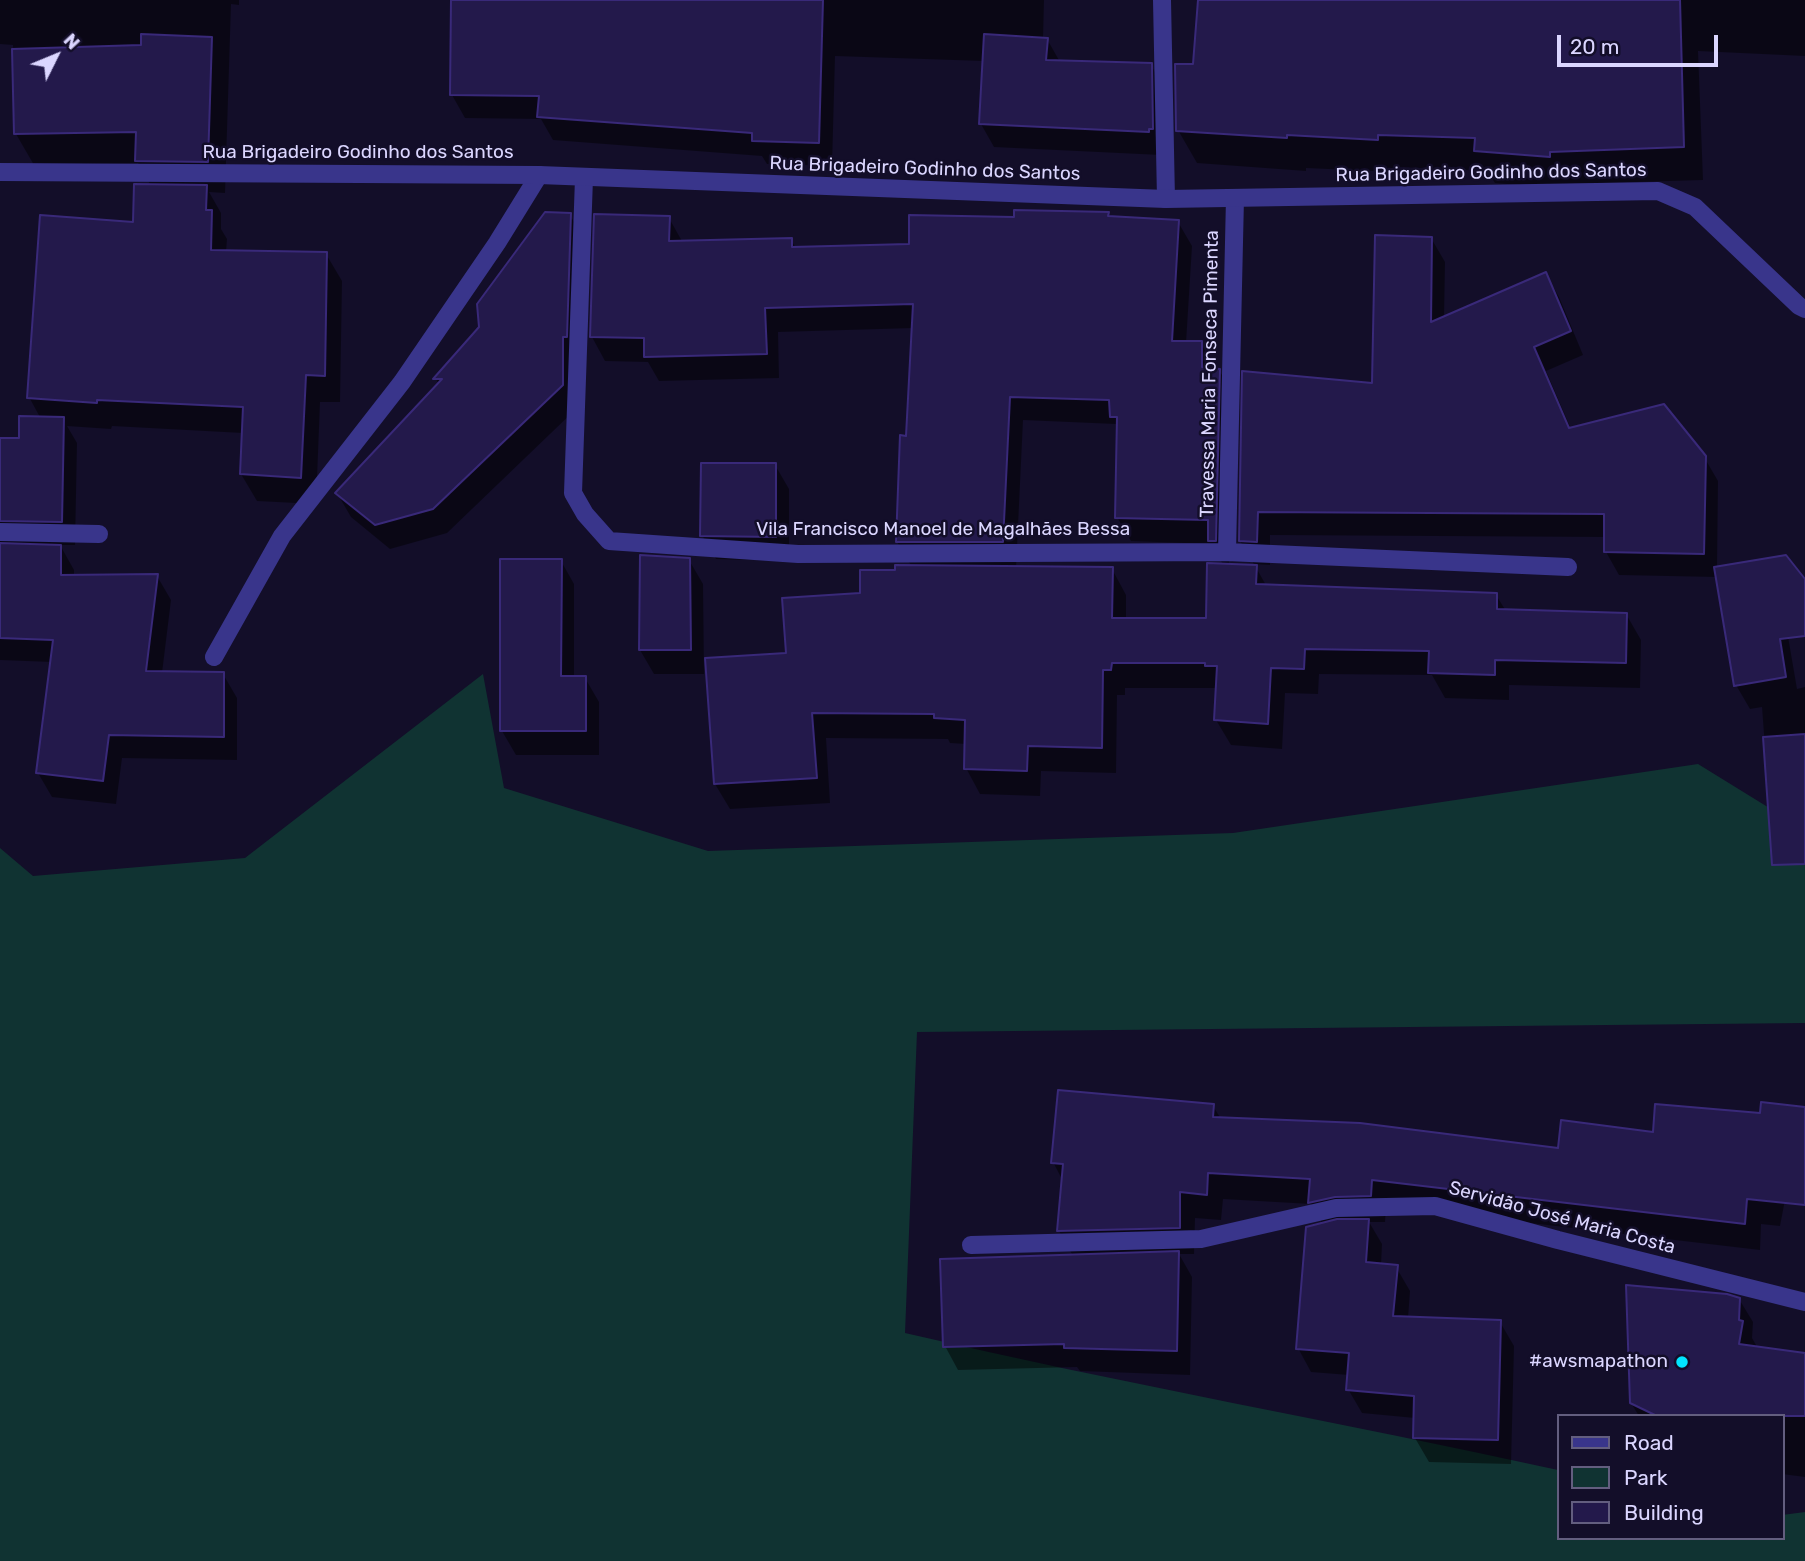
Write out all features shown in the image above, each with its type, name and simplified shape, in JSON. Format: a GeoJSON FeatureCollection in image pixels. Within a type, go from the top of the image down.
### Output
{"type":"FeatureCollection","features":[{"type":"Feature","properties":{"kind":"street"},"geometry":{"type":"LineString","coordinates":[[1162,0],[1167,199]]}},
{"type":"Feature","properties":{"kind":"street","name":"Rua Brigadeiro Godinho dos Santos"},"geometry":{"type":"LineString","coordinates":[[0,172],[539,175],[1167,199],[1658,191],[1695,207],[1805,309]]}},
{"type":"Feature","properties":{"kind":"street"},"geometry":{"type":"LineString","coordinates":[[214,657],[282,536],[402,382],[498,243],[539,175]]}},
{"type":"Feature","properties":{"kind":"street","name":"Vila Francisco Manoel de Magalhães Bessa"},"geometry":{"type":"LineString","coordinates":[[584,178],[573,493],[585,514],[609,541],[798,554],[1227,552],[1568,567]]}},
{"type":"Feature","properties":{"kind":"street","name":"Travessa Maria Fonseca Pimenta"},"geometry":{"type":"LineString","coordinates":[[1227,552],[1234,198]]}},
{"type":"Feature","properties":{"kind":"street"},"geometry":{"type":"LineString","coordinates":[[0,532],[99,534]]}},
{"type":"Feature","properties":{"kind":"street","name":"Servidão José Maria Costa"},"geometry":{"type":"LineString","coordinates":[[971,1245],[1200,1239],[1336,1208],[1434,1206],[1805,1302]]}},
{"type":"Feature","properties":{"kind":"green space"},"geometry":{"type":"Polygon","coordinates":[[[483,674],[504,788],[708,851],[1233,833],[1698,764],[1805,830],[1805,1023],[917,1032],[905,1333],[1556,1470],[1556,1540],[1784,1540],[1784,1515],[1805,1512],[1805,1561],[0,1561],[0,848],[33,876],[245,858],[483,674]]]}},
{"type":"Feature","properties":{"kind":"building"},"geometry":{"type":"Polygon","coordinates":[[[451,0],[823,0],[819,143],[752,141],[752,133],[537,117],[539,96],[450,95],[451,0]]]}},
{"type":"Feature","properties":{"kind":"building"},"geometry":{"type":"Polygon","coordinates":[[[1198,0],[1680,0],[1684,147],[1550,152],[1550,157],[1474,151],[1475,138],[1378,135],[1378,140],[1287,135],[1287,138],[1176,131],[1175,64],[1193,64],[1198,0]]]}},
{"type":"Feature","properties":{"kind":"building"},"geometry":{"type":"Polygon","coordinates":[[[141,34],[212,37],[208,162],[135,161],[136,132],[14,134],[12,49],[141,45],[141,34]]]}},
{"type":"Feature","properties":{"kind":"building"},"geometry":{"type":"Polygon","coordinates":[[[984,34],[1048,38],[1046,60],[1152,63],[1153,129],[1149,129],[1149,132],[979,124],[984,34]]]}},
{"type":"Feature","properties":{"kind":"building"},"geometry":{"type":"Polygon","coordinates":[[[134,184],[207,185],[206,210],[212,210],[211,250],[327,252],[325,376],[306,375],[301,478],[240,474],[243,407],[27,398],[40,215],[133,222],[134,184]]]}},
{"type":"Feature","properties":{"kind":"building"},"geometry":{"type":"Polygon","coordinates":[[[1014,210],[1109,212],[1108,216],[1179,220],[1172,341],[1202,341],[1202,367],[1220,369],[1216,541],[1208,541],[1208,520],[1115,518],[1117,417],[1110,417],[1109,400],[1010,397],[1003,542],[896,542],[900,435],[906,436],[913,304],[765,308],[767,354],[644,357],[644,338],[590,337],[594,214],[670,216],[669,241],[792,238],[792,247],[909,244],[909,215],[1014,217],[1014,210]]]}},
{"type":"Feature","properties":{"kind":"building"},"geometry":{"type":"Polygon","coordinates":[[[545,212],[571,213],[567,337],[563,337],[563,385],[433,509],[375,525],[335,493],[442,379],[433,379],[479,327],[477,304],[545,212]]]}},
{"type":"Feature","properties":{"kind":"building"},"geometry":{"type":"Polygon","coordinates":[[[1375,235],[1432,237],[1431,322],[1546,272],[1571,331],[1534,347],[1569,428],[1664,404],[1706,456],[1704,554],[1604,552],[1604,514],[1258,512],[1257,542],[1239,541],[1242,371],[1372,383],[1375,235]]]}},
{"type":"Feature","properties":{"kind":"building"},"geometry":{"type":"Polygon","coordinates":[[[19,416],[64,417],[62,522],[0,521],[0,438],[19,438],[19,416]]]}},
{"type":"Feature","properties":{"kind":"building"},"geometry":{"type":"Polygon","coordinates":[[[701,463],[776,463],[776,537],[700,536],[701,463]]]}},
{"type":"Feature","properties":{"kind":"building"},"geometry":{"type":"Polygon","coordinates":[[[0,543],[61,545],[61,575],[158,574],[146,671],[224,672],[224,737],[109,735],[103,781],[36,773],[53,640],[0,638],[0,543]]]}},
{"type":"Feature","properties":{"kind":"building"},"geometry":{"type":"Polygon","coordinates":[[[640,555],[690,558],[691,650],[639,650],[640,555]]]}},
{"type":"Feature","properties":{"kind":"building"},"geometry":{"type":"Polygon","coordinates":[[[1786,555],[1805,579],[1805,636],[1780,639],[1786,677],[1734,686],[1714,567],[1786,555]]]}},
{"type":"Feature","properties":{"kind":"building"},"geometry":{"type":"Polygon","coordinates":[[[500,559],[562,559],[561,676],[586,676],[586,731],[500,731],[500,559]]]}},
{"type":"Feature","properties":{"kind":"building"},"geometry":{"type":"Polygon","coordinates":[[[1207,563],[1257,565],[1256,584],[1497,593],[1497,609],[1627,613],[1626,663],[1495,660],[1495,675],[1428,673],[1429,651],[1305,649],[1304,669],[1271,668],[1268,724],[1214,720],[1217,666],[1205,666],[1205,663],[1112,663],[1111,670],[1103,670],[1102,748],[1028,746],[1027,771],[964,769],[965,720],[934,718],[934,714],[812,713],[817,778],[714,784],[705,658],[786,653],[782,598],[860,593],[860,570],[895,570],[895,565],[1113,567],[1112,618],[1206,618],[1207,563]]]}},
{"type":"Feature","properties":{"kind":"building"},"geometry":{"type":"Polygon","coordinates":[[[1805,734],[1805,864],[1772,865],[1763,737],[1805,734]]]}},
{"type":"Feature","properties":{"kind":"building"},"geometry":{"type":"Polygon","coordinates":[[[1058,1090],[1214,1104],[1213,1117],[1360,1123],[1558,1148],[1561,1120],[1653,1132],[1655,1104],[1760,1113],[1761,1102],[1805,1107],[1805,1205],[1747,1199],[1745,1224],[1372,1180],[1371,1196],[1335,1197],[1308,1203],[1310,1179],[1208,1173],[1207,1195],[1180,1192],[1180,1228],[1057,1231],[1063,1164],[1051,1163],[1058,1090]]]}},
{"type":"Feature","properties":{"kind":"building"},"geometry":{"type":"Polygon","coordinates":[[[1337,1219],[1369,1219],[1366,1262],[1398,1265],[1393,1316],[1501,1320],[1498,1440],[1413,1438],[1414,1396],[1346,1390],[1349,1353],[1296,1349],[1306,1227],[1337,1219]]]}},
{"type":"Feature","properties":{"kind":"building"},"geometry":{"type":"Polygon","coordinates":[[[1179,1251],[1177,1351],[1064,1348],[1064,1344],[943,1347],[940,1259],[1179,1251]]]}},
{"type":"Feature","properties":{"kind":"building","name":"#awsmapathon"},"geometry":{"type":"Polygon","coordinates":[[[1626,1285],[1727,1294],[1740,1298],[1739,1320],[1743,1321],[1739,1344],[1805,1353],[1805,1416],[1653,1414],[1630,1403],[1626,1285]]]}},
{"type":"Feature","properties":{"kind":"place","name":"#awsmapathon"},"geometry":{"type":"Point","coordinates":[1682,1362]}}]}
